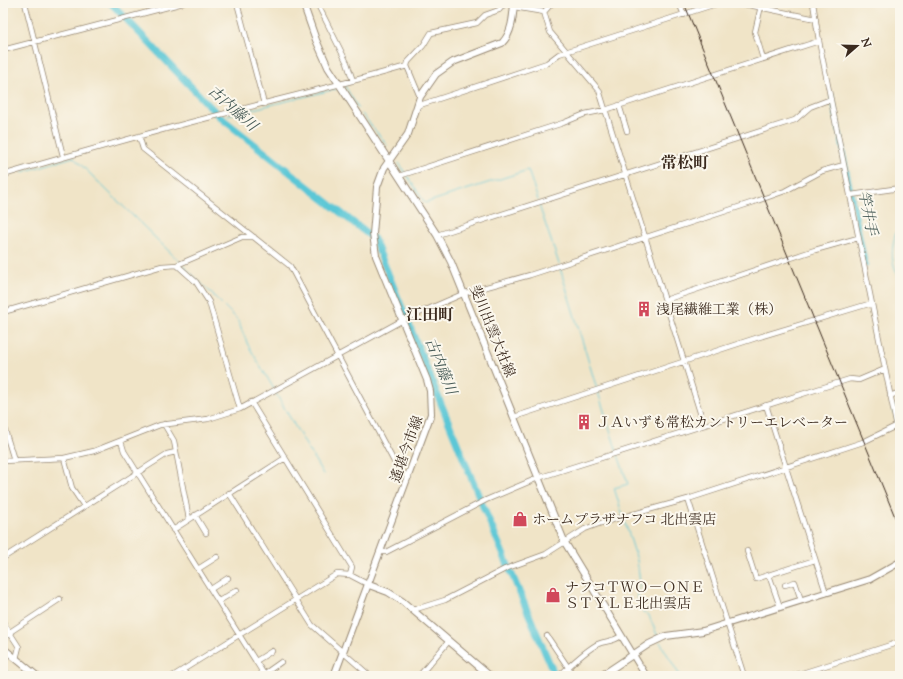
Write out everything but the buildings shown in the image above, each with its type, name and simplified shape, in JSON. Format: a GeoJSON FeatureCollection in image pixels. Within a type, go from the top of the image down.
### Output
{"type":"FeatureCollection","features":[{"type":"Feature","properties":{"kind":"main road","name":"斐川出雲大社線"},"geometry":{"type":"LineString","coordinates":[[303,3],[316,40],[338,86],[389,160],[437,235],[451,262],[564,541],[644,675]]}},
{"type":"Feature","properties":{"kind":"main road","name":"遙堪今市線"},"geometry":{"type":"LineString","coordinates":[[334,676],[428,426],[432,403],[427,380],[403,320],[379,267],[373,234],[377,187],[380,176],[389,160],[408,134],[420,97],[429,82],[444,67],[502,43],[509,32],[514,5]]}},
{"type":"Feature","properties":{"kind":"main road"},"geometry":{"type":"LineString","coordinates":[[600,676],[649,644],[666,636],[703,632],[870,579],[900,562]]}},
{"type":"Feature","properties":{"kind":"main road"},"geometry":{"type":"LineString","coordinates":[[369,585],[388,592],[413,610],[490,676]]}},
{"type":"Feature","properties":{"kind":"main road"},"geometry":{"type":"LineString","coordinates":[[3,648],[37,676]]}},
{"type":"Feature","properties":{"kind":"street"},"geometry":{"type":"LineString","coordinates":[[25,3],[63,156]]}},
{"type":"Feature","properties":{"kind":"street"},"geometry":{"type":"LineString","coordinates":[[3,50],[183,3]]}},
{"type":"Feature","properties":{"kind":"street"},"geometry":{"type":"LineString","coordinates":[[237,3],[264,104]]}},
{"type":"Feature","properties":{"kind":"street"},"geometry":{"type":"LineString","coordinates":[[317,3],[348,63],[353,82]]}},
{"type":"Feature","properties":{"kind":"street"},"geometry":{"type":"LineString","coordinates":[[420,97],[407,66],[408,62],[423,46],[431,33],[477,23],[485,15],[499,10],[505,3]]}},
{"type":"Feature","properties":{"kind":"street"},"geometry":{"type":"LineString","coordinates":[[544,12],[552,3]]}},
{"type":"Feature","properties":{"kind":"street"},"geometry":{"type":"LineString","coordinates":[[679,3],[684,15]]}},
{"type":"Feature","properties":{"kind":"street"},"geometry":{"type":"LineString","coordinates":[[417,106],[547,63],[559,54],[719,3]]}},
{"type":"Feature","properties":{"kind":"street"},"geometry":{"type":"LineString","coordinates":[[739,3],[760,6],[816,19]]}},
{"type":"Feature","properties":{"kind":"street"},"geometry":{"type":"LineString","coordinates":[[813,3],[819,41],[858,238],[890,396],[898,425],[900,443]]}},
{"type":"Feature","properties":{"kind":"street"},"geometry":{"type":"LineString","coordinates":[[514,5],[544,12]]}},
{"type":"Feature","properties":{"kind":"street"},"geometry":{"type":"LineString","coordinates":[[760,6],[755,32],[763,59]]}},
{"type":"Feature","properties":{"kind":"street"},"geometry":{"type":"LineString","coordinates":[[544,12],[550,32],[599,90],[704,425]]}},
{"type":"Feature","properties":{"kind":"street"},"geometry":{"type":"LineString","coordinates":[[399,176],[564,123],[584,114],[605,110],[819,41]]}},
{"type":"Feature","properties":{"kind":"street"},"geometry":{"type":"LineString","coordinates":[[3,175],[63,156],[221,114],[338,86],[407,66]]}},
{"type":"Feature","properties":{"kind":"street"},"geometry":{"type":"LineString","coordinates":[[437,235],[795,120],[810,107],[831,99]]}},
{"type":"Feature","properties":{"kind":"street"},"geometry":{"type":"LineString","coordinates":[[619,105],[627,131]]}},
{"type":"Feature","properties":{"kind":"street"},"geometry":{"type":"LineString","coordinates":[[139,136],[143,149],[290,266],[399,471],[409,477]]}},
{"type":"Feature","properties":{"kind":"street"},"geometry":{"type":"LineString","coordinates":[[3,461],[64,458],[94,451],[164,424],[208,419],[240,409],[403,320],[465,294],[530,275],[767,198],[785,191],[822,171],[844,165]]}},
{"type":"Feature","properties":{"kind":"street"},"geometry":{"type":"LineString","coordinates":[[850,195],[900,188]]}},
{"type":"Feature","properties":{"kind":"street"},"geometry":{"type":"LineString","coordinates":[[3,312],[162,266],[177,265],[242,237],[254,237]]}},
{"type":"Feature","properties":{"kind":"street"},"geometry":{"type":"LineString","coordinates":[[665,300],[814,250],[858,238]]}},
{"type":"Feature","properties":{"kind":"street"},"geometry":{"type":"LineString","coordinates":[[177,265],[196,282],[209,302],[240,409]]}},
{"type":"Feature","properties":{"kind":"street"},"geometry":{"type":"LineString","coordinates":[[514,417],[756,338],[872,303]]}},
{"type":"Feature","properties":{"kind":"street"},"geometry":{"type":"LineString","coordinates":[[380,552],[386,552],[486,500],[538,478],[840,382],[859,380],[885,369]]}},
{"type":"Feature","properties":{"kind":"street"},"geometry":{"type":"LineString","coordinates":[[890,396],[900,392]]}},
{"type":"Feature","properties":{"kind":"street"},"geometry":{"type":"LineString","coordinates":[[251,402],[352,567],[350,576]]}},
{"type":"Feature","properties":{"kind":"street"},"geometry":{"type":"LineString","coordinates":[[766,405],[826,592]]}},
{"type":"Feature","properties":{"kind":"street"},"geometry":{"type":"LineString","coordinates":[[3,424],[14,460]]}},
{"type":"Feature","properties":{"kind":"street"},"geometry":{"type":"LineString","coordinates":[[164,424],[174,442],[189,519]]}},
{"type":"Feature","properties":{"kind":"street"},"geometry":{"type":"LineString","coordinates":[[413,610],[445,600],[506,568],[546,554],[564,541],[601,523],[688,499],[863,442],[898,425]]}},
{"type":"Feature","properties":{"kind":"street"},"geometry":{"type":"LineString","coordinates":[[121,441],[124,451],[240,634],[264,675],[281,662]]}},
{"type":"Feature","properties":{"kind":"street"},"geometry":{"type":"LineString","coordinates":[[3,558],[167,454],[176,452]]}},
{"type":"Feature","properties":{"kind":"street"},"geometry":{"type":"LineString","coordinates":[[64,458],[72,488],[84,506]]}},
{"type":"Feature","properties":{"kind":"street"},"geometry":{"type":"LineString","coordinates":[[173,530],[285,458]]}},
{"type":"Feature","properties":{"kind":"street"},"geometry":{"type":"LineString","coordinates":[[229,493],[312,625],[370,676]]}},
{"type":"Feature","properties":{"kind":"street"},"geometry":{"type":"LineString","coordinates":[[688,499],[744,676]]}},
{"type":"Feature","properties":{"kind":"street"},"geometry":{"type":"LineString","coordinates":[[195,516],[206,533]]}},
{"type":"Feature","properties":{"kind":"street"},"geometry":{"type":"LineString","coordinates":[[747,551],[756,579],[815,560]]}},
{"type":"Feature","properties":{"kind":"street"},"geometry":{"type":"LineString","coordinates":[[198,569],[217,556]]}},
{"type":"Feature","properties":{"kind":"street"},"geometry":{"type":"LineString","coordinates":[[173,676],[337,574],[350,576],[369,585]]}},
{"type":"Feature","properties":{"kind":"street"},"geometry":{"type":"LineString","coordinates":[[770,575],[780,607]]}},
{"type":"Feature","properties":{"kind":"street"},"geometry":{"type":"LineString","coordinates":[[211,589],[228,578]]}},
{"type":"Feature","properties":{"kind":"street"},"geometry":{"type":"LineString","coordinates":[[785,585],[795,582],[801,600]]}},
{"type":"Feature","properties":{"kind":"street"},"geometry":{"type":"LineString","coordinates":[[219,601],[237,590]]}},
{"type":"Feature","properties":{"kind":"street"},"geometry":{"type":"LineString","coordinates":[[3,642],[10,632],[60,600]]}},
{"type":"Feature","properties":{"kind":"street"},"geometry":{"type":"LineString","coordinates":[[3,622],[19,647],[16,659]]}},
{"type":"Feature","properties":{"kind":"street"},"geometry":{"type":"LineString","coordinates":[[547,636],[574,676]]}},
{"type":"Feature","properties":{"kind":"street"},"geometry":{"type":"LineString","coordinates":[[559,676],[586,652],[600,644],[612,642],[621,636]]}},
{"type":"Feature","properties":{"kind":"street"},"geometry":{"type":"LineString","coordinates":[[419,676],[449,641]]}},
{"type":"Feature","properties":{"kind":"street"},"geometry":{"type":"LineString","coordinates":[[793,676],[900,642]]}},
{"type":"Feature","properties":{"kind":"street"},"geometry":{"type":"LineString","coordinates":[[256,661],[272,651]]}},
{"type":"Feature","properties":{"kind":"street"},"geometry":{"type":"LineString","coordinates":[[183,670],[187,676]]}},
{"type":"Feature","properties":{"kind":"waterway","name":"古内藤川"},"geometry":{"type":"LineString","coordinates":[[111,3],[220,117],[374,239],[482,504],[555,676]]}},
{"type":"Feature","properties":{"kind":"waterway"},"geometry":{"type":"LineString","coordinates":[[345,86],[358,108]]}},
{"type":"Feature","properties":{"kind":"waterway"},"geometry":{"type":"LineString","coordinates":[[220,117],[336,89]]}},
{"type":"Feature","properties":{"kind":"waterway","name":"竿井手"},"geometry":{"type":"LineString","coordinates":[[832,96],[866,265]]}},
{"type":"Feature","properties":{"kind":"waterway"},"geometry":{"type":"LineString","coordinates":[[362,114],[387,145]]}},
{"type":"Feature","properties":{"kind":"waterway"},"geometry":{"type":"LineString","coordinates":[[22,172],[73,157],[180,262]]}},
{"type":"Feature","properties":{"kind":"waterway"},"geometry":{"type":"LineString","coordinates":[[399,163],[405,173]]}},
{"type":"Feature","properties":{"kind":"waterway"},"geometry":{"type":"LineString","coordinates":[[407,175],[425,203],[528,170],[538,200]]}},
{"type":"Feature","properties":{"kind":"waterway"},"geometry":{"type":"LineString","coordinates":[[539,205],[559,264]]}},
{"type":"Feature","properties":{"kind":"waterway"},"geometry":{"type":"LineString","coordinates":[[900,221],[892,250],[892,257],[896,271],[900,278]]}},
{"type":"Feature","properties":{"kind":"waterway"},"geometry":{"type":"LineString","coordinates":[[182,264],[237,319],[248,345],[274,389]]}},
{"type":"Feature","properties":{"kind":"waterway"},"geometry":{"type":"LineString","coordinates":[[560,268],[597,389]]}},
{"type":"Feature","properties":{"kind":"waterway"},"geometry":{"type":"LineString","coordinates":[[275,392],[323,474]]}},
{"type":"Feature","properties":{"kind":"waterway"},"geometry":{"type":"LineString","coordinates":[[598,392],[617,452]]}},
{"type":"Feature","properties":{"kind":"waterway","name":"竿井手"},"geometry":{"type":"LineString","coordinates":[[895,408],[900,429]]}},
{"type":"Feature","properties":{"kind":"waterway"},"geometry":{"type":"LineString","coordinates":[[618,455],[628,484],[614,488],[623,516]]}},
{"type":"Feature","properties":{"kind":"waterway"},"geometry":{"type":"LineString","coordinates":[[624,519],[637,560],[640,583],[638,596],[639,605],[642,611],[649,616],[658,637]]}},
{"type":"Feature","properties":{"kind":"waterway"},"geometry":{"type":"LineString","coordinates":[[660,642],[680,676]]}},
{"type":"Feature","properties":{"kind":"waterway"},"geometry":{"type":"LineString","coordinates":[[3,672],[8,676]]}},
{"type":"Feature","properties":{"kind":"railway"},"geometry":{"type":"LineString","coordinates":[[684,3],[900,529]]}},
{"type":"Feature","properties":{"kind":"place","name":"浅尾繊維工業（株）"},"geometry":{"type":"Point","coordinates":[644,309]}},
{"type":"Feature","properties":{"kind":"place","name":"ＪＡいずも常松カントリーエレベーター"},"geometry":{"type":"Point","coordinates":[584,422]}},
{"type":"Feature","properties":{"kind":"place","name":"ホームプラザナフコ 北出雲店"},"geometry":{"type":"Point","coordinates":[520,519]}},
{"type":"Feature","properties":{"kind":"place","name":"ナフコＴＷＯ－ＯＮＥ ＳＴＹＬＥ北出雲店"},"geometry":{"type":"Point","coordinates":[553,595]}},
{"type":"Feature","properties":{"kind":"district","name":"常松町"},"geometry":{"type":"Point","coordinates":[685,162]}},
{"type":"Feature","properties":{"kind":"district","name":"江田町"},"geometry":{"type":"Point","coordinates":[430,314]}}]}
